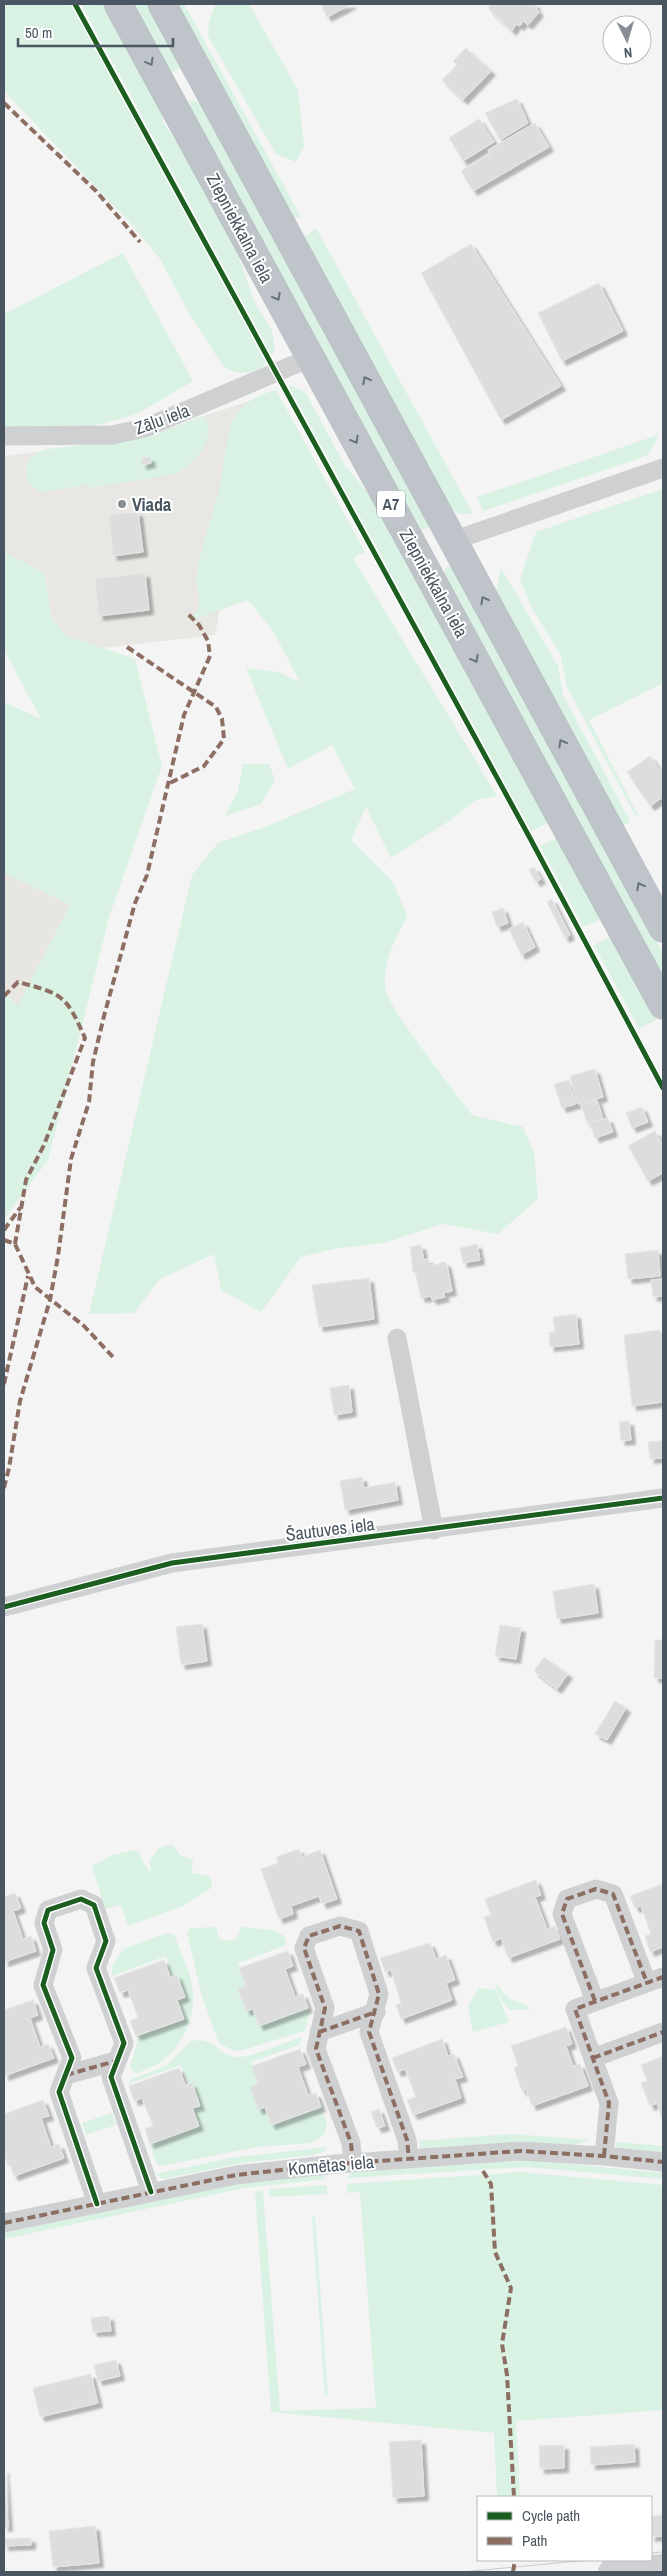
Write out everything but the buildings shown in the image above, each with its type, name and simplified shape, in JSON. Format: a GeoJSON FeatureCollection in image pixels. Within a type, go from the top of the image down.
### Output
{"type":"FeatureCollection","features":[{"type":"Feature","properties":{"kind":"highway","name":"Ziepniekkalna iela"},"geometry":{"type":"LineString","coordinates":[[118,4],[663,1005]]}},
{"type":"Feature","properties":{"kind":"highway","name":"Ziepniekkalna iela"},"geometry":{"type":"LineString","coordinates":[[162,4],[663,928]]}},
{"type":"Feature","properties":{"kind":"highway"},"geometry":{"type":"LineString","coordinates":[[171,100],[176,90],[184,84],[192,82],[207,87]]}},
{"type":"Feature","properties":{"kind":"highway"},"geometry":{"type":"LineString","coordinates":[[410,539],[429,550],[439,549],[452,541]]}},
{"type":"Feature","properties":{"kind":"street","name":"Zāļu iela"},"geometry":{"type":"LineString","coordinates":[[4,436],[112,435],[144,428],[310,358]]}},
{"type":"Feature","properties":{"kind":"street"},"geometry":{"type":"LineString","coordinates":[[452,541],[663,468]]}},
{"type":"Feature","properties":{"kind":"street"},"geometry":{"type":"LineString","coordinates":[[397,1338],[434,1530]]}},
{"type":"Feature","properties":{"kind":"street","name":"Šautuves iela"},"geometry":{"type":"LineString","coordinates":[[4,1608],[172,1563],[434,1530],[663,1498]]}},
{"type":"Feature","properties":{"kind":"street"},"geometry":{"type":"LineString","coordinates":[[595,2001],[562,1914],[567,1899],[596,1888],[613,1894],[655,1980],[575,2009],[610,2103],[604,2156]]}},
{"type":"Feature","properties":{"kind":"street"},"geometry":{"type":"LineString","coordinates":[[97,2204],[59,2092],[72,2058],[44,1985],[53,1950],[44,1923],[48,1910],[81,1898],[94,1905],[106,1941],[96,1968],[124,2043],[110,2077],[151,2192]]}},
{"type":"Feature","properties":{"kind":"street"},"geometry":{"type":"LineString","coordinates":[[353,2163],[350,2143],[316,2049],[325,2008],[304,1948],[309,1936],[340,1926],[359,1932],[379,1994],[376,2012],[369,2032],[408,2140],[409,2159]]}},
{"type":"Feature","properties":{"kind":"street"},"geometry":{"type":"LineString","coordinates":[[319,2032],[376,2012]]}},
{"type":"Feature","properties":{"kind":"street"},"geometry":{"type":"LineString","coordinates":[[593,2058],[663,2032]]}},
{"type":"Feature","properties":{"kind":"street"},"geometry":{"type":"LineString","coordinates":[[66,2075],[116,2061]]}},
{"type":"Feature","properties":{"kind":"street","name":"Komētas iela"},"geometry":{"type":"LineString","coordinates":[[4,2223],[236,2175],[353,2163],[520,2151],[663,2162]]}},
{"type":"Feature","properties":{"kind":"street"},"geometry":{"type":"LineString","coordinates":[[611,2572],[663,2567]]}},
{"type":"Feature","properties":{"kind":"shaded area","name":"Viada"},"geometry":{"type":"Polygon","coordinates":[[[260,398],[215,635],[102,648],[67,636],[51,618],[45,573],[4,552],[4,456],[149,437],[200,417],[260,398]]]}},
{"type":"Feature","properties":{"kind":"green space"},"geometry":{"type":"Polygon","coordinates":[[[4,4],[71,4],[266,363],[262,367],[245,373],[223,366],[190,315],[160,259],[134,227],[4,91],[4,4]]]}},
{"type":"Feature","properties":{"kind":"green space"},"geometry":{"type":"Polygon","coordinates":[[[81,4],[105,4],[161,106],[163,123],[182,148],[232,238],[254,301],[272,331],[275,347],[272,356],[81,4]]]}},
{"type":"Feature","properties":{"kind":"green space"},"geometry":{"type":"Polygon","coordinates":[[[132,4],[149,4],[178,58],[179,69],[171,72],[167,68],[132,4]]]}},
{"type":"Feature","properties":{"kind":"green space"},"geometry":{"type":"Polygon","coordinates":[[[176,4],[184,4],[301,217],[292,218],[176,4]]]}},
{"type":"Feature","properties":{"kind":"green space"},"geometry":{"type":"Polygon","coordinates":[[[215,4],[249,4],[298,90],[304,146],[296,162],[276,154],[208,36],[209,23],[215,4]]]}},
{"type":"Feature","properties":{"kind":"green space"},"geometry":{"type":"Polygon","coordinates":[[[194,100],[203,107],[429,523],[429,528],[419,531],[189,108],[190,101],[194,100]]]}},
{"type":"Feature","properties":{"kind":"green space"},"geometry":{"type":"Polygon","coordinates":[[[316,228],[473,514],[459,514],[447,505],[303,247],[305,237],[316,228]]]}},
{"type":"Feature","properties":{"kind":"green space"},"geometry":{"type":"Polygon","coordinates":[[[123,253],[193,381],[137,414],[82,429],[4,430],[4,314],[123,253]]]}},
{"type":"Feature","properties":{"kind":"green space"},"geometry":{"type":"Polygon","coordinates":[[[288,385],[302,390],[307,395],[345,466],[376,502],[550,822],[531,831],[288,385]]]}},
{"type":"Feature","properties":{"kind":"green space"},"geometry":{"type":"Polygon","coordinates":[[[276,390],[365,552],[353,558],[497,796],[476,800],[449,821],[391,858],[366,807],[351,840],[393,882],[407,916],[388,959],[385,987],[388,997],[423,1050],[472,1115],[523,1127],[534,1153],[538,1199],[498,1234],[443,1224],[384,1243],[338,1248],[301,1257],[261,1312],[221,1290],[214,1254],[160,1279],[134,1313],[89,1314],[192,875],[218,843],[265,827],[355,789],[332,745],[288,769],[246,668],[278,672],[300,682],[273,631],[248,600],[189,621],[198,607],[197,572],[220,486],[231,426],[236,414],[245,404],[258,396],[276,390]]]}},
{"type":"Feature","properties":{"kind":"green space"},"geometry":{"type":"Polygon","coordinates":[[[200,417],[206,418],[208,427],[205,443],[196,458],[176,474],[88,488],[87,484],[42,493],[28,484],[26,465],[31,457],[41,451],[149,437],[200,417]]]}},
{"type":"Feature","properties":{"kind":"green space"},"geometry":{"type":"Polygon","coordinates":[[[658,435],[654,446],[646,456],[483,511],[477,497],[658,435]]]}},
{"type":"Feature","properties":{"kind":"green space"},"geometry":{"type":"Polygon","coordinates":[[[663,489],[663,683],[589,720],[638,815],[635,815],[567,687],[560,653],[532,609],[520,579],[536,532],[663,489]]]}},
{"type":"Feature","properties":{"kind":"green space"},"geometry":{"type":"Polygon","coordinates":[[[4,552],[45,573],[51,618],[67,636],[135,659],[162,766],[110,914],[48,1160],[4,1219],[4,988],[16,1006],[70,905],[4,873],[4,702],[41,719],[4,650],[4,552]]]}},
{"type":"Feature","properties":{"kind":"green space"},"geometry":{"type":"Polygon","coordinates":[[[450,566],[454,569],[663,953],[663,980],[445,580],[445,568],[450,566]]]}},
{"type":"Feature","properties":{"kind":"green space"},"geometry":{"type":"Polygon","coordinates":[[[501,568],[558,666],[563,695],[629,819],[629,823],[621,826],[496,592],[501,568]]]}},
{"type":"Feature","properties":{"kind":"green space"},"geometry":{"type":"Polygon","coordinates":[[[243,764],[269,764],[275,780],[261,804],[225,816],[238,791],[243,764]]]}},
{"type":"Feature","properties":{"kind":"green space"},"geometry":{"type":"Polygon","coordinates":[[[558,838],[602,919],[583,927],[540,846],[558,838]]]}},
{"type":"Feature","properties":{"kind":"green space"},"geometry":{"type":"Polygon","coordinates":[[[612,936],[657,1019],[639,1029],[594,945],[612,936]]]}},
{"type":"Feature","properties":{"kind":"green space"},"geometry":{"type":"Polygon","coordinates":[[[173,1845],[180,1855],[193,1860],[192,1873],[208,1876],[212,1881],[211,1888],[183,1906],[128,1926],[121,1905],[105,1909],[92,1866],[112,1855],[136,1850],[151,1873],[150,1860],[159,1848],[173,1845]]]}},
{"type":"Feature","properties":{"kind":"green space"},"geometry":{"type":"Polygon","coordinates":[[[216,1927],[219,1939],[230,1941],[237,1939],[241,1927],[274,1930],[284,1936],[287,1945],[238,1963],[246,1986],[238,1989],[246,2011],[253,2009],[259,2026],[308,2008],[310,2014],[304,2031],[235,2051],[218,2041],[202,1996],[187,1933],[190,1928],[216,1927]]]}},
{"type":"Feature","properties":{"kind":"green space"},"geometry":{"type":"Polygon","coordinates":[[[167,1933],[174,1935],[187,1967],[193,1988],[192,2008],[185,2033],[178,2044],[159,2063],[135,2073],[130,2067],[138,2040],[136,2036],[184,2019],[177,2000],[185,1997],[177,1975],[172,1977],[166,1956],[112,1976],[112,1966],[123,1949],[167,1933]]]}},
{"type":"Feature","properties":{"kind":"green space"},"geometry":{"type":"Polygon","coordinates":[[[495,1985],[499,1986],[502,1992],[509,1998],[531,2009],[510,2010],[502,2001],[495,1985]]]}},
{"type":"Feature","properties":{"kind":"green space"},"geometry":{"type":"Polygon","coordinates":[[[479,1988],[496,1990],[509,2022],[473,2032],[468,2006],[479,1988]]]}},
{"type":"Feature","properties":{"kind":"green space"},"geometry":{"type":"Polygon","coordinates":[[[302,2037],[299,2045],[251,2062],[258,2084],[259,2110],[265,2107],[271,2124],[321,2107],[327,2124],[324,2135],[310,2143],[257,2147],[160,2166],[156,2163],[150,2144],[199,2126],[192,2108],[200,2105],[192,2083],[189,2084],[181,2065],[128,2084],[132,2079],[166,2066],[191,2041],[206,2041],[231,2056],[244,2057],[302,2037]]]}},
{"type":"Feature","properties":{"kind":"green space"},"geometry":{"type":"Polygon","coordinates":[[[112,2113],[116,2125],[86,2135],[82,2123],[112,2113]]]}},
{"type":"Feature","properties":{"kind":"green space"},"geometry":{"type":"Polygon","coordinates":[[[511,2134],[590,2140],[571,2146],[525,2142],[420,2148],[419,2141],[511,2134]]]}},
{"type":"Feature","properties":{"kind":"green space"},"geometry":{"type":"Polygon","coordinates":[[[616,2142],[663,2146],[663,2156],[620,2151],[616,2142]]]}},
{"type":"Feature","properties":{"kind":"green space"},"geometry":{"type":"Polygon","coordinates":[[[327,2147],[323,2152],[313,2155],[242,2163],[163,2179],[156,2174],[229,2158],[327,2147]]]}},
{"type":"Feature","properties":{"kind":"green space"},"geometry":{"type":"Polygon","coordinates":[[[514,2161],[540,2161],[663,2173],[663,2179],[528,2167],[347,2178],[352,2172],[514,2161]]]}},
{"type":"Feature","properties":{"kind":"green space"},"geometry":{"type":"Polygon","coordinates":[[[520,2172],[663,2185],[663,2410],[516,2421],[520,2496],[497,2496],[494,2433],[271,2412],[255,2191],[263,2191],[280,2411],[376,2408],[360,2192],[347,2193],[347,2184],[520,2172]]]}},
{"type":"Feature","properties":{"kind":"green space"},"geometry":{"type":"Polygon","coordinates":[[[323,2174],[326,2179],[245,2188],[4,2239],[4,2233],[247,2181],[323,2174]]]}},
{"type":"Feature","properties":{"kind":"green space"},"geometry":{"type":"Polygon","coordinates":[[[327,2185],[327,2194],[270,2197],[269,2189],[327,2185]]]}},
{"type":"Feature","properties":{"kind":"green space"},"geometry":{"type":"Polygon","coordinates":[[[312,2217],[315,2217],[328,2396],[325,2396],[312,2217]]]}},
{"type":"Feature","properties":{"kind":"sand"},"geometry":{"type":"Polygon","coordinates":[[[4,873],[70,905],[17,1007],[4,988],[4,873]]]}},
{"type":"Feature","properties":{"kind":"tram line"},"geometry":{"type":"LineString","coordinates":[[652,2553],[663,2552]]}},
{"type":"Feature","properties":{"kind":"tram line"},"geometry":{"type":"LineString","coordinates":[[462,2572],[578,2561]]}},
{"type":"Feature","properties":{"kind":"marked path"},"geometry":{"type":"LineString","coordinates":[[4,103],[96,191],[140,242]]}},
{"type":"Feature","properties":{"kind":"marked path"},"geometry":{"type":"LineString","coordinates":[[4,1488],[20,1401],[50,1300],[71,1159],[89,1102],[93,1062],[104,1016],[135,903],[147,875],[184,715],[210,656],[208,641],[199,625],[186,612]]}},
{"type":"Feature","properties":{"kind":"marked path"},"geometry":{"type":"LineString","coordinates":[[127,647],[216,707],[222,719],[224,739],[204,766],[168,784]]}},
{"type":"Feature","properties":{"kind":"marked path"},"geometry":{"type":"LineString","coordinates":[[4,996],[18,982],[54,994],[61,998],[73,1013],[85,1038],[44,1145],[26,1180],[15,1244]]}},
{"type":"Feature","properties":{"kind":"marked path"},"geometry":{"type":"LineString","coordinates":[[4,1230],[20,1208]]}},
{"type":"Feature","properties":{"kind":"marked path"},"geometry":{"type":"LineString","coordinates":[[4,1240],[15,1244],[35,1287],[84,1326],[113,1357]]}},
{"type":"Feature","properties":{"kind":"marked path"},"geometry":{"type":"LineString","coordinates":[[4,1384],[28,1276]]}},
{"type":"Feature","properties":{"kind":"marked path"},"geometry":{"type":"LineString","coordinates":[[595,2001],[562,1914],[567,1899],[596,1889],[613,1894],[647,1983]]}},
{"type":"Feature","properties":{"kind":"marked path"},"geometry":{"type":"LineString","coordinates":[[353,2163],[351,2143],[316,2049],[325,2008],[304,1948],[309,1936],[340,1926],[359,1931],[379,1994],[369,2032],[407,2140],[409,2159]]}},
{"type":"Feature","properties":{"kind":"marked path"},"geometry":{"type":"LineString","coordinates":[[604,2156],[609,2103],[575,2009],[663,1977]]}},
{"type":"Feature","properties":{"kind":"marked path"},"geometry":{"type":"LineString","coordinates":[[319,2032],[376,2012]]}},
{"type":"Feature","properties":{"kind":"marked path"},"geometry":{"type":"LineString","coordinates":[[593,2058],[663,2032]]}},
{"type":"Feature","properties":{"kind":"marked path"},"geometry":{"type":"LineString","coordinates":[[66,2075],[116,2061]]}},
{"type":"Feature","properties":{"kind":"marked path"},"geometry":{"type":"LineString","coordinates":[[4,2223],[236,2175],[336,2164],[520,2151],[663,2162]]}},
{"type":"Feature","properties":{"kind":"marked path"},"geometry":{"type":"LineString","coordinates":[[483,2171],[491,2184],[495,2252],[511,2288],[502,2344],[507,2375],[514,2496]]}},
{"type":"Feature","properties":{"kind":"marked path"},"geometry":{"type":"LineString","coordinates":[[513,2572],[515,2561]]}},
{"type":"Feature","properties":{"kind":"cycle path"},"geometry":{"type":"LineString","coordinates":[[75,4],[531,840],[663,1088]]}},
{"type":"Feature","properties":{"kind":"cycle path"},"geometry":{"type":"LineString","coordinates":[[4,1607],[172,1563],[663,1498]]}},
{"type":"Feature","properties":{"kind":"cycle path"},"geometry":{"type":"LineString","coordinates":[[97,2204],[59,2092],[72,2058],[43,1985],[53,1950],[44,1923],[48,1910],[81,1899],[94,1905],[106,1941],[96,1968],[124,2043],[111,2077],[151,2192]]}},
{"type":"Feature","properties":{"kind":"place","name":"Viada"},"geometry":{"type":"Point","coordinates":[122,504]}}]}
